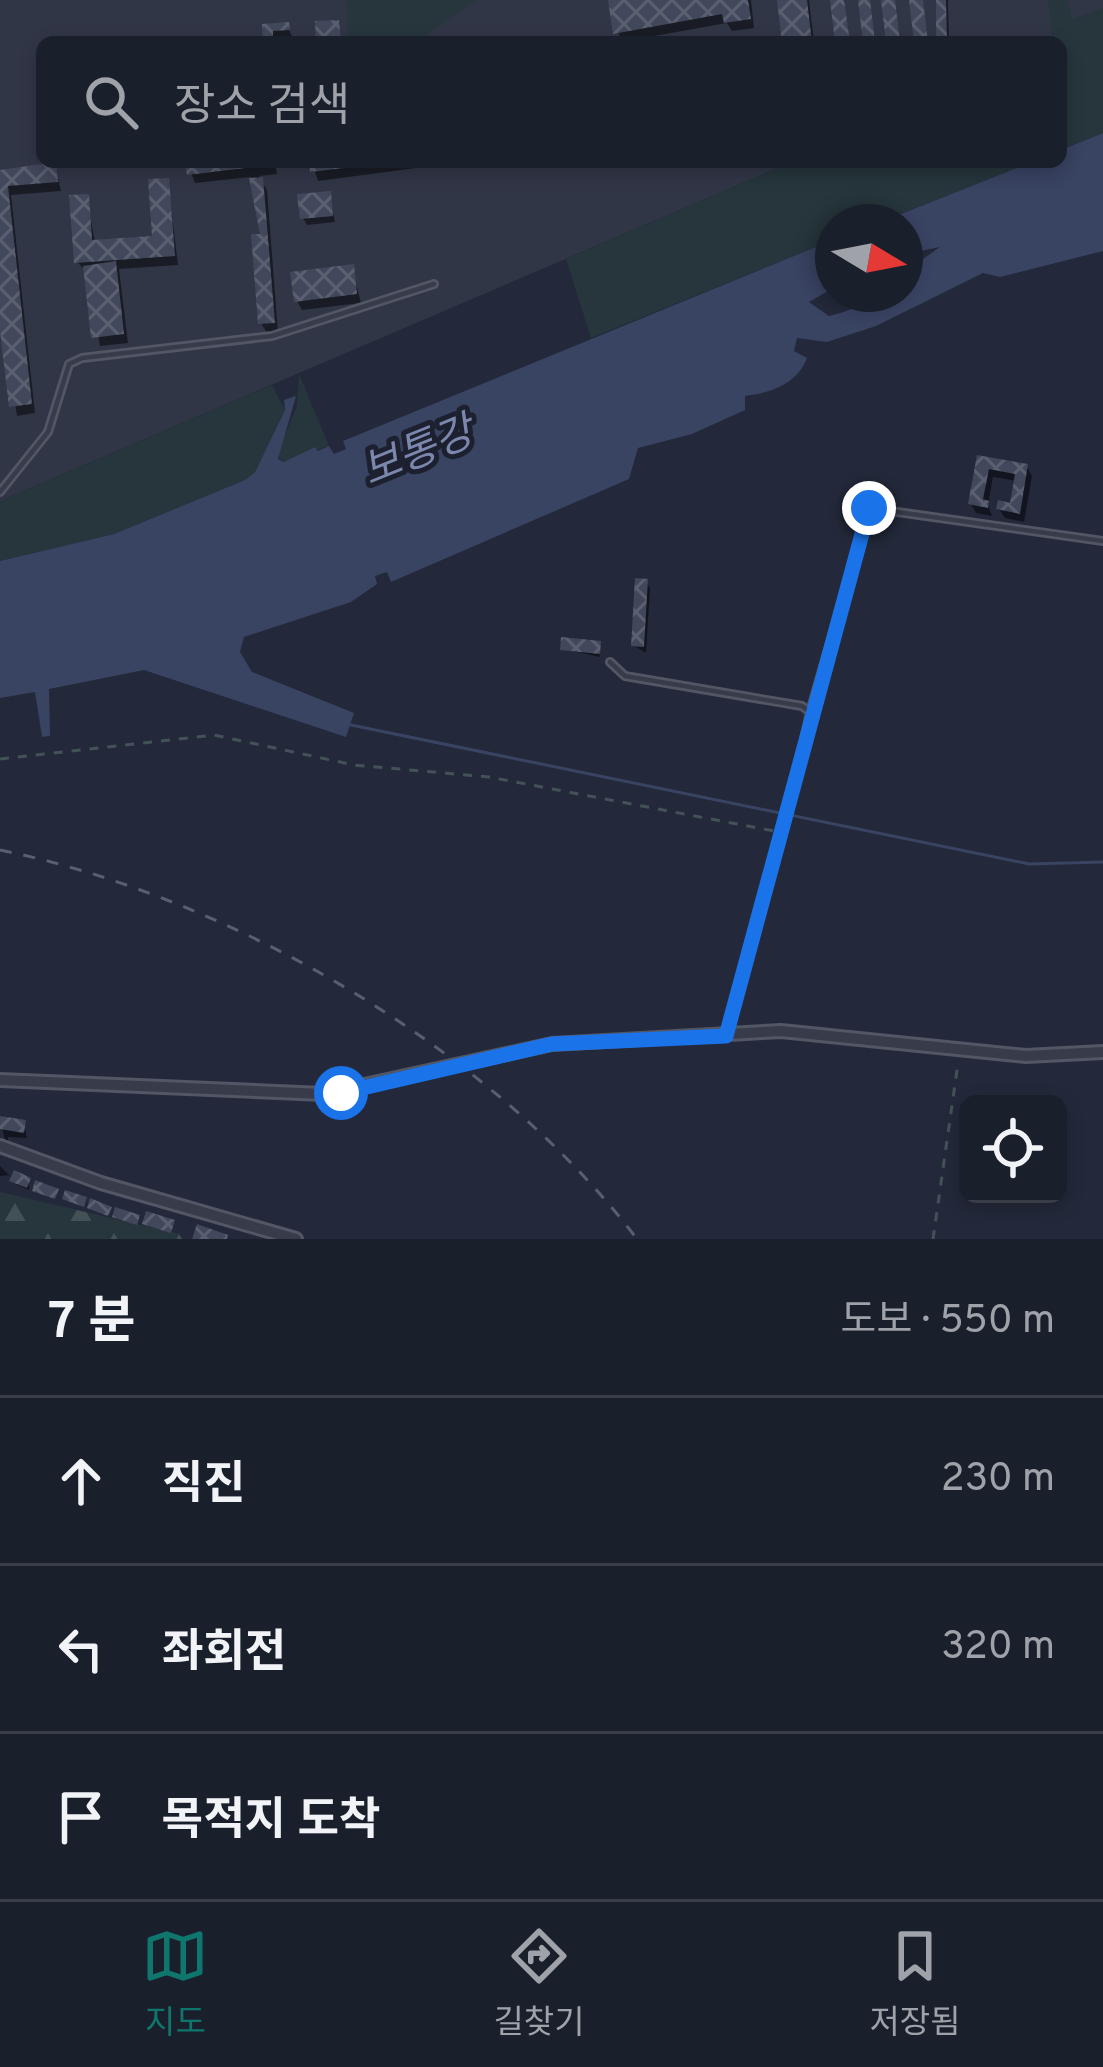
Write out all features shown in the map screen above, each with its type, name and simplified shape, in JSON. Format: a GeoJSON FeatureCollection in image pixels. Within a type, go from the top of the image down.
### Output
{"type":"FeatureCollection","features":[{"type":"Feature","properties":{"kind":"street"},"geometry":{"type":"LineString","coordinates":[[0,1080],[323,1094],[552,1044],[823,1031],[1048,1057],[1103,1052]]}},
{"type":"Feature","properties":{"kind":"street"},"geometry":{"type":"LineString","coordinates":[[0,1146],[101,1183],[296,1239]]}},
{"type":"Feature","properties":{"kind":"lane"},"geometry":{"type":"LineString","coordinates":[[0,492],[48,432],[69,364],[82,358],[272,336],[434,284]]}},
{"type":"Feature","properties":{"kind":"lane"},"geometry":{"type":"LineString","coordinates":[[726,1036],[786,823],[810,712],[869,508],[1103,541]]}},
{"type":"Feature","properties":{"kind":"lane"},"geometry":{"type":"LineString","coordinates":[[610,662],[625,676],[810,712]]}},
{"type":"Feature","properties":{"kind":"path"},"geometry":{"type":"LineString","coordinates":[[0,758],[214,735],[354,765],[489,776],[783,833]]}},
{"type":"Feature","properties":{"kind":"path"},"geometry":{"type":"LineString","coordinates":[[933,1239],[957,1049]]}},
{"type":"Feature","properties":{"kind":"shaded area"},"geometry":{"type":"Polygon","coordinates":[[[0,0],[1103,0],[1103,41],[1067,41],[1067,36],[36,36],[36,168],[778,168],[0,501],[0,0]]]}},
{"type":"Feature","properties":{"kind":"green space"},"geometry":{"type":"Polygon","coordinates":[[[347,0],[477,0],[425,36],[348,36],[347,0]]]}},
{"type":"Feature","properties":{"kind":"green space"},"geometry":{"type":"Polygon","coordinates":[[[1048,0],[1068,0],[1072,19],[1103,8],[1103,133],[1067,148],[1067,36],[1052,36],[1048,0]]]}},
{"type":"Feature","properties":{"kind":"green space"},"geometry":{"type":"Polygon","coordinates":[[[778,168],[1017,168],[923,205],[815,204],[815,247],[591,338],[566,259],[778,168]]]}},
{"type":"Feature","properties":{"kind":"green space"},"geometry":{"type":"Polygon","coordinates":[[[299,374],[329,446],[284,462],[277,455],[297,406],[299,374]]]}},
{"type":"Feature","properties":{"kind":"green space"},"geometry":{"type":"Polygon","coordinates":[[[272,385],[285,410],[255,472],[245,480],[114,534],[0,561],[0,501],[272,385]]]}},
{"type":"Feature","properties":{"kind":"green space"},"geometry":{"type":"Polygon","coordinates":[[[0,1192],[179,1234],[182,1239],[0,1239],[0,1192]]]}},
{"type":"Feature","properties":{"kind":"water"},"geometry":{"type":"Polygon","coordinates":[[[1103,133],[1103,251],[1000,277],[983,273],[923,303],[923,259],[940,247],[923,250],[923,205],[1017,168],[1067,168],[1067,148],[1103,133]]]}},
{"type":"Feature","properties":{"kind":"water","name":"보통강"},"geometry":{"type":"Polygon","coordinates":[[[815,247],[815,298],[809,302],[815,312],[829,316],[904,312],[827,342],[797,338],[794,351],[807,358],[790,381],[745,396],[745,410],[692,434],[638,448],[629,479],[391,582],[387,572],[375,576],[377,584],[351,602],[244,637],[240,652],[252,672],[354,713],[346,737],[144,670],[49,689],[50,736],[42,737],[35,692],[0,698],[0,561],[114,534],[245,480],[255,472],[285,410],[284,400],[296,396],[278,459],[284,462],[315,447],[318,451],[329,446],[334,454],[346,449],[343,441],[815,247]]]}},
{"type":"Feature","properties":{"kind":"building"},"geometry":{"type":"Polygon","coordinates":[[[608,0],[748,0],[751,19],[724,23],[722,14],[613,34],[608,0]]]}},
{"type":"Feature","properties":{"kind":"building"},"geometry":{"type":"Polygon","coordinates":[[[777,0],[807,0],[811,36],[781,36],[777,0]]]}},
{"type":"Feature","properties":{"kind":"building"},"geometry":{"type":"Polygon","coordinates":[[[830,0],[844,0],[849,36],[834,36],[830,0]]]}},
{"type":"Feature","properties":{"kind":"building"},"geometry":{"type":"Polygon","coordinates":[[[858,0],[870,0],[874,36],[862,36],[858,0]]]}},
{"type":"Feature","properties":{"kind":"building"},"geometry":{"type":"Polygon","coordinates":[[[881,0],[895,0],[899,36],[885,36],[881,0]]]}},
{"type":"Feature","properties":{"kind":"building"},"geometry":{"type":"Polygon","coordinates":[[[909,0],[923,0],[927,36],[913,36],[909,0]]]}},
{"type":"Feature","properties":{"kind":"building"},"geometry":{"type":"Polygon","coordinates":[[[936,0],[946,0],[947,36],[936,36],[936,0]]]}},
{"type":"Feature","properties":{"kind":"building"},"geometry":{"type":"Polygon","coordinates":[[[339,20],[340,36],[316,36],[315,21],[339,20]]]}},
{"type":"Feature","properties":{"kind":"building"},"geometry":{"type":"Polygon","coordinates":[[[289,22],[290,30],[263,36],[262,24],[289,22]]]}},
{"type":"Feature","properties":{"kind":"building"},"geometry":{"type":"Polygon","coordinates":[[[36,165],[57,168],[58,182],[8,186],[32,404],[9,407],[0,331],[0,170],[36,165]]]}},
{"type":"Feature","properties":{"kind":"building"},"geometry":{"type":"Polygon","coordinates":[[[185,168],[246,168],[187,175],[185,168]]]}},
{"type":"Feature","properties":{"kind":"building"},"geometry":{"type":"Polygon","coordinates":[[[263,177],[275,323],[258,324],[251,234],[260,234],[249,178],[263,177]]]}},
{"type":"Feature","properties":{"kind":"building"},"geometry":{"type":"Polygon","coordinates":[[[169,178],[175,256],[74,263],[69,195],[89,194],[92,240],[152,236],[148,179],[169,178]]]}},
{"type":"Feature","properties":{"kind":"building"},"geometry":{"type":"Polygon","coordinates":[[[331,191],[333,216],[300,219],[297,194],[331,191]]]}},
{"type":"Feature","properties":{"kind":"building"},"geometry":{"type":"Polygon","coordinates":[[[116,261],[124,334],[91,338],[83,266],[116,261]]]}},
{"type":"Feature","properties":{"kind":"building"},"geometry":{"type":"Polygon","coordinates":[[[354,264],[357,294],[294,302],[290,272],[354,264]]]}},
{"type":"Feature","properties":{"kind":"building"},"geometry":{"type":"Polygon","coordinates":[[[977,455],[1028,464],[1020,514],[996,509],[998,500],[1010,503],[1015,474],[989,469],[983,499],[989,501],[988,508],[968,504],[977,455]]]}},
{"type":"Feature","properties":{"kind":"building"},"geometry":{"type":"Polygon","coordinates":[[[635,578],[648,579],[644,647],[631,646],[635,578]]]}},
{"type":"Feature","properties":{"kind":"building"},"geometry":{"type":"Polygon","coordinates":[[[561,637],[601,641],[600,654],[560,650],[561,637]]]}},
{"type":"Feature","properties":{"kind":"building"},"geometry":{"type":"Polygon","coordinates":[[[0,1116],[26,1120],[24,1133],[0,1129],[0,1116]]]}},
{"type":"Feature","properties":{"kind":"building"},"geometry":{"type":"Polygon","coordinates":[[[14,1170],[31,1178],[27,1188],[9,1181],[14,1170]]]}},
{"type":"Feature","properties":{"kind":"building"},"geometry":{"type":"Polygon","coordinates":[[[35,1180],[59,1189],[55,1199],[32,1191],[35,1180]]]}},
{"type":"Feature","properties":{"kind":"building"},"geometry":{"type":"Polygon","coordinates":[[[65,1190],[87,1197],[84,1207],[62,1199],[65,1190]]]}},
{"type":"Feature","properties":{"kind":"building"},"geometry":{"type":"Polygon","coordinates":[[[90,1198],[112,1207],[108,1216],[87,1208],[90,1198]]]}},
{"type":"Feature","properties":{"kind":"building"},"geometry":{"type":"Polygon","coordinates":[[[115,1207],[140,1215],[137,1225],[112,1217],[115,1207]]]}},
{"type":"Feature","properties":{"kind":"building"},"geometry":{"type":"Polygon","coordinates":[[[146,1211],[175,1220],[171,1233],[142,1224],[146,1211]]]}},
{"type":"Feature","properties":{"kind":"building"},"geometry":{"type":"Polygon","coordinates":[[[197,1224],[228,1235],[227,1239],[192,1239],[197,1224]]]}},
{"type":"Feature","properties":{"kind":"waterway"},"geometry":{"type":"LineString","coordinates":[[351,725],[1029,864],[1103,862]]}},
{"type":"Feature","properties":{"kind":"railway"},"geometry":{"type":"LineString","coordinates":[[0,850],[88,872],[177,904],[266,944],[352,991],[433,1045],[509,1105],[578,1170],[637,1239]]}},
{"type":"Feature","properties":{"kind":"route"},"geometry":{"type":"LineString","coordinates":[[341,1093],[552,1044],[726,1036],[786,823],[810,712],[869,508]]}}]}
